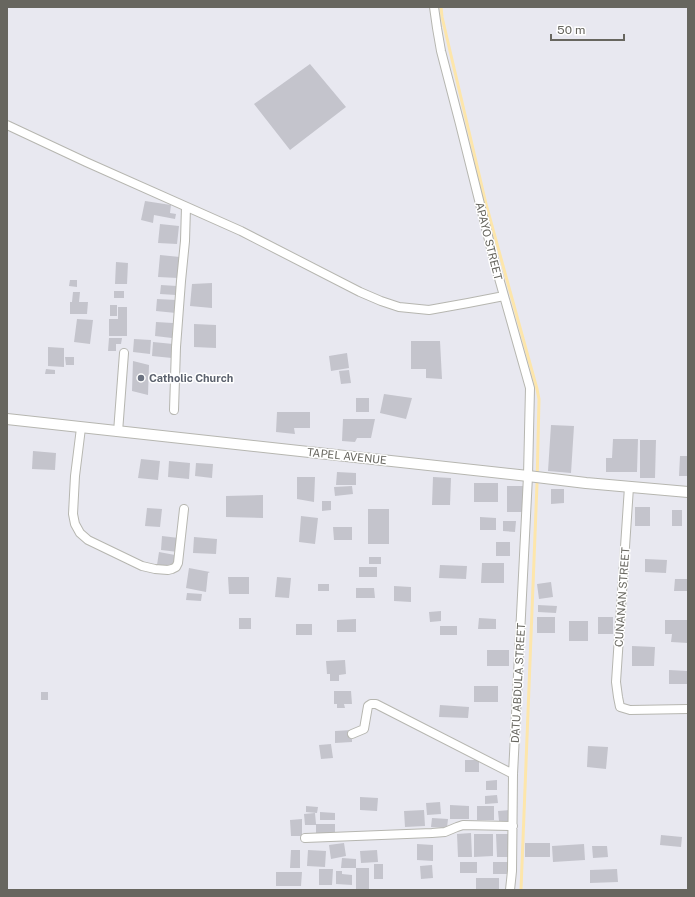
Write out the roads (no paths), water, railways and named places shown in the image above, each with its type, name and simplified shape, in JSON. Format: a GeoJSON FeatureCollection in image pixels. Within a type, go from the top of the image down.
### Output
{"type":"FeatureCollection","features":[{"type":"Feature","properties":{"kind":"street","name":"APAYO STREET"},"geometry":{"type":"LineString","coordinates":[[434,7],[440,51],[495,264],[530,388],[528,476]]}},
{"type":"Feature","properties":{"kind":"street"},"geometry":{"type":"LineString","coordinates":[[7,125],[240,231],[360,292],[381,301],[399,307],[429,310],[504,296]]}},
{"type":"Feature","properties":{"kind":"street"},"geometry":{"type":"LineString","coordinates":[[174,410],[176,347],[185,240],[186,207]]}},
{"type":"Feature","properties":{"kind":"street"},"geometry":{"type":"LineString","coordinates":[[118,432],[124,353]]}},
{"type":"Feature","properties":{"kind":"street","name":"TAPEL AVENUE"},"geometry":{"type":"LineString","coordinates":[[7,419],[586,483],[688,492]]}},
{"type":"Feature","properties":{"kind":"street"},"geometry":{"type":"LineString","coordinates":[[81,428],[75,476],[73,514],[75,524],[80,533],[88,540],[142,566],[155,569],[172,569],[176,567],[178,563],[184,510]]}},
{"type":"Feature","properties":{"kind":"street","name":"DATU ABDULA STREET"},"geometry":{"type":"LineString","coordinates":[[510,890],[512,871],[513,774],[528,476]]}},
{"type":"Feature","properties":{"kind":"street","name":"CUNANAN STREET"},"geometry":{"type":"LineString","coordinates":[[629,487],[616,682],[620,707],[630,710],[688,709]]}},
{"type":"Feature","properties":{"kind":"street"},"geometry":{"type":"LineString","coordinates":[[352,734],[364,729],[368,706],[371,704],[376,704],[513,774]]}},
{"type":"Feature","properties":{"kind":"street"},"geometry":{"type":"LineString","coordinates":[[305,838],[445,832],[463,825],[513,826]]}},
{"type":"Feature","properties":{"kind":"waterway"},"geometry":{"type":"LineString","coordinates":[[441,7],[442,17],[486,204],[539,399],[521,890]]}},
{"type":"Feature","properties":{"kind":"place","name":"Catholic Church"},"geometry":{"type":"Point","coordinates":[141,378]}}]}
